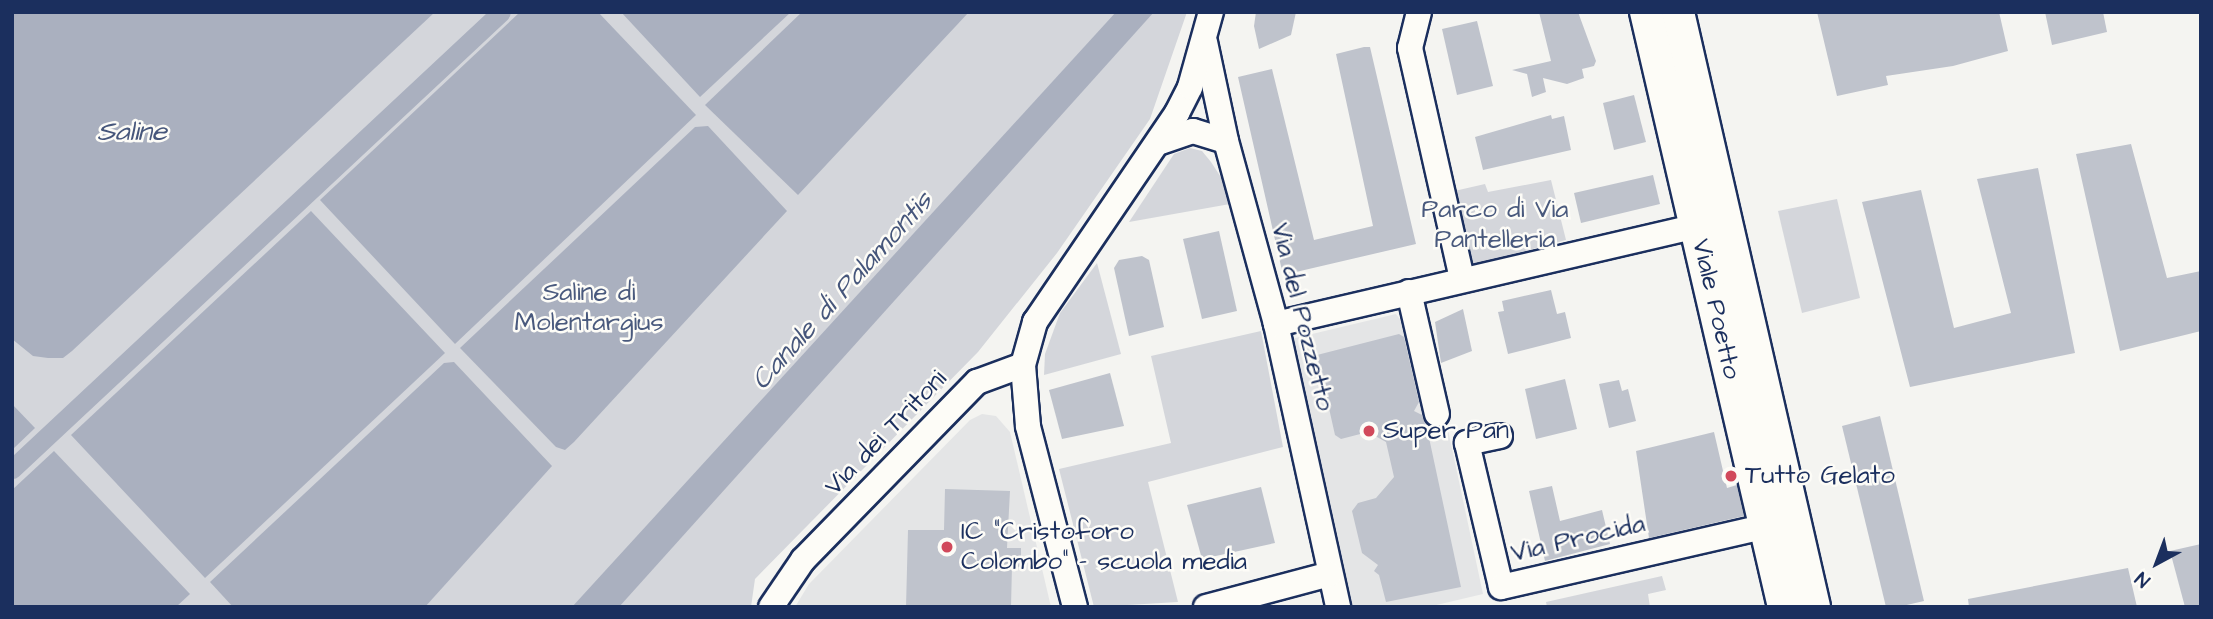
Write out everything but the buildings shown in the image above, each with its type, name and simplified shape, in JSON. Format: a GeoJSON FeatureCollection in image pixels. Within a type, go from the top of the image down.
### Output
{"type":"FeatureCollection","features":[{"type":"Feature","properties":{"kind":"main road","name":"Viale Poetto"},"geometry":{"type":"LineString","coordinates":[[1646,12],[1784,607]]}},
{"type":"Feature","properties":{"kind":"main road","name":"Viale Poetto"},"geometry":{"type":"LineString","coordinates":[[1678,12],[1814,607]]}},
{"type":"Feature","properties":{"kind":"street"},"geometry":{"type":"LineString","coordinates":[[1075,607],[1028,426],[1023,365],[1035,322],[1158,143],[1190,87],[1211,12]]}},
{"type":"Feature","properties":{"kind":"street"},"geometry":{"type":"LineString","coordinates":[[1419,12],[1410,48],[1462,279]]}},
{"type":"Feature","properties":{"kind":"street","name":"Via del Pozzetto"},"geometry":{"type":"LineString","coordinates":[[1205,41],[1226,141],[1276,324],[1338,607]]}},
{"type":"Feature","properties":{"kind":"street"},"geometry":{"type":"LineString","coordinates":[[1158,143],[1193,131],[1226,141]]}},
{"type":"Feature","properties":{"kind":"street"},"geometry":{"type":"LineString","coordinates":[[1276,324],[1697,226]]}},
{"type":"Feature","properties":{"kind":"street"},"geometry":{"type":"LineString","coordinates":[[1409,292],[1437,414]]}},
{"type":"Feature","properties":{"kind":"street","name":"Via dei Tritoni"},"geometry":{"type":"LineString","coordinates":[[772,605],[803,560],[977,382],[1023,365]]}},
{"type":"Feature","properties":{"kind":"street","name":"Via Procida"},"geometry":{"type":"LineString","coordinates":[[1500,436],[1466,443],[1501,587],[1764,527]]}},
{"type":"Feature","properties":{"kind":"street"},"geometry":{"type":"LineString","coordinates":[[1206,607],[1330,574]]}},
{"type":"Feature","properties":{"kind":"shaded area"},"geometry":{"type":"Polygon","coordinates":[[[1396,314],[1405,326],[1429,421],[1447,425],[1483,594],[1428,607],[1352,607],[1287,340],[1396,314]]]}},
{"type":"Feature","properties":{"kind":"shaded area"},"geometry":{"type":"Polygon","coordinates":[[[982,414],[996,416],[1010,432],[1051,607],[795,607],[809,584],[970,420],[982,414]]]}},
{"type":"Feature","properties":{"kind":"green space","name":"Saline di Molentargius"},"geometry":{"type":"Polygon","coordinates":[[[12,12],[1187,12],[1150,119],[1057,253],[978,352],[755,579],[751,607],[12,607],[12,12]]]}},
{"type":"Feature","properties":{"kind":"green space"},"geometry":{"type":"Polygon","coordinates":[[[1190,148],[1202,151],[1211,162],[1226,185],[1230,204],[1129,222],[1174,154],[1190,148]]]}},
{"type":"Feature","properties":{"kind":"green space","name":"Parco di Via Pantelleria"},"geometry":{"type":"Polygon","coordinates":[[[1551,180],[1566,240],[1469,266],[1450,192],[1485,184],[1488,192],[1551,180]]]}},
{"type":"Feature","properties":{"kind":"green space"},"geometry":{"type":"Polygon","coordinates":[[[1837,199],[1860,298],[1802,313],[1778,211],[1837,199]]]}},
{"type":"Feature","properties":{"kind":"green space"},"geometry":{"type":"Polygon","coordinates":[[[1097,263],[1121,354],[1044,375],[1045,354],[1060,313],[1097,263]]]}},
{"type":"Feature","properties":{"kind":"green space"},"geometry":{"type":"Polygon","coordinates":[[[1261,331],[1283,447],[1148,482],[1178,602],[1094,607],[1059,469],[1171,443],[1151,356],[1261,331]]]}},
{"type":"Feature","properties":{"kind":"green space"},"geometry":{"type":"Polygon","coordinates":[[[1662,576],[1666,590],[1648,594],[1650,607],[1547,607],[1546,602],[1662,576]]]}},
{"type":"Feature","properties":{"kind":"water","name":"Saline"},"geometry":{"type":"Polygon","coordinates":[[[12,12],[435,12],[72,351],[63,358],[48,358],[33,356],[12,339],[12,12]]]}},
{"type":"Feature","properties":{"kind":"water"},"geometry":{"type":"Polygon","coordinates":[[[520,12],[598,12],[696,115],[455,344],[320,200],[520,12]]]}},
{"type":"Feature","properties":{"kind":"water"},"geometry":{"type":"Polygon","coordinates":[[[621,12],[791,12],[700,97],[621,12]]]}},
{"type":"Feature","properties":{"kind":"water"},"geometry":{"type":"Polygon","coordinates":[[[802,12],[969,12],[798,195],[705,105],[802,12]]]}},
{"type":"Feature","properties":{"kind":"water"},"geometry":{"type":"Polygon","coordinates":[[[1116,12],[1154,12],[619,607],[572,607],[1116,12]]]}},
{"type":"Feature","properties":{"kind":"water"},"geometry":{"type":"Polygon","coordinates":[[[708,126],[787,211],[574,442],[565,450],[556,447],[460,348],[695,127],[708,126]]]}},
{"type":"Feature","properties":{"kind":"water"},"geometry":{"type":"Polygon","coordinates":[[[311,211],[445,353],[205,578],[71,435],[311,211]]]}},
{"type":"Feature","properties":{"kind":"water"},"geometry":{"type":"Polygon","coordinates":[[[454,362],[552,466],[425,607],[233,607],[210,582],[444,363],[454,362]]]}},
{"type":"Feature","properties":{"kind":"water"},"geometry":{"type":"Polygon","coordinates":[[[12,404],[35,428],[12,450],[12,404]]]}},
{"type":"Feature","properties":{"kind":"water"},"geometry":{"type":"Polygon","coordinates":[[[54,451],[190,594],[176,607],[12,607],[12,490],[54,451]]]}},
{"type":"Feature","properties":{"kind":"waterway"},"geometry":{"type":"LineString","coordinates":[[12,469],[501,12]]}},
{"type":"Feature","properties":{"kind":"place","name":"Super Pan"},"geometry":{"type":"Point","coordinates":[1369,431]}},
{"type":"Feature","properties":{"kind":"place","name":"Tutto Gelato"},"geometry":{"type":"Point","coordinates":[1731,476]}},
{"type":"Feature","properties":{"kind":"place","name":"IC \"Cristoforo Colombo\" - scuola media"},"geometry":{"type":"Point","coordinates":[947,547]}},
{"type":"Feature","properties":{"kind":"water label","name":"Canale di Palamontis"},"geometry":{"type":"Point","coordinates":[842,291]}}]}
